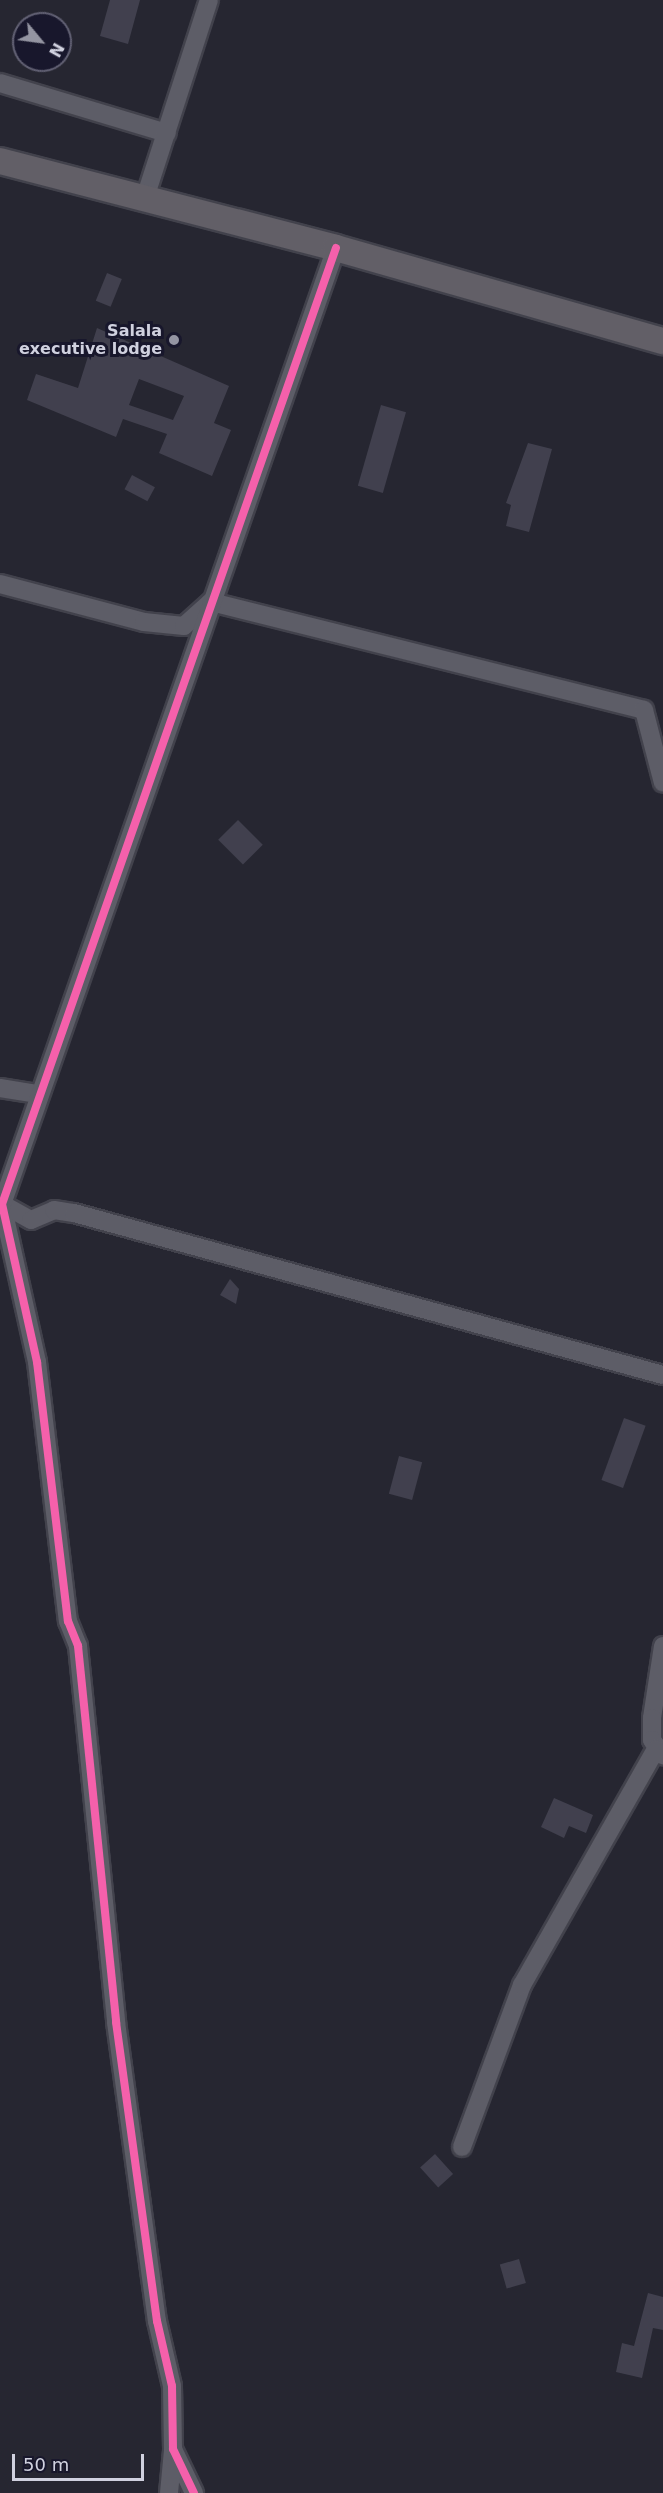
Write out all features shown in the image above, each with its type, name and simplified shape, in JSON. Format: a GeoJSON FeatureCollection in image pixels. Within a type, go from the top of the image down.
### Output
{"type":"FeatureCollection","features":[{"type":"Feature","properties":{"kind":"main road"},"geometry":{"type":"LineString","coordinates":[[0,161],[144,201],[336,248],[663,341]]}},
{"type":"Feature","properties":{"kind":"street"},"geometry":{"type":"LineString","coordinates":[[144,201],[209,0]]}},
{"type":"Feature","properties":{"kind":"street"},"geometry":{"type":"LineString","coordinates":[[0,83],[167,133]]}},
{"type":"Feature","properties":{"kind":"street"},"geometry":{"type":"LineString","coordinates":[[169,2493],[173,2449],[172,2386],[157,2321],[116,2022],[78,1646],[68,1621],[37,1362],[1,1207],[37,1094],[336,248]]}},
{"type":"Feature","properties":{"kind":"street"},"geometry":{"type":"LineString","coordinates":[[0,584],[164,624],[183,626],[211,602]]}},
{"type":"Feature","properties":{"kind":"street"},"geometry":{"type":"LineString","coordinates":[[211,602],[644,710],[663,783]]}},
{"type":"Feature","properties":{"kind":"street"},"geometry":{"type":"LineString","coordinates":[[0,1088],[37,1094]]}},
{"type":"Feature","properties":{"kind":"street"},"geometry":{"type":"LineString","coordinates":[[1,1207],[31,1220],[54,1210],[74,1213],[663,1375]]}},
{"type":"Feature","properties":{"kind":"street"},"geometry":{"type":"LineString","coordinates":[[462,2147],[522,1985],[660,1752],[652,1718],[663,1646]]}},
{"type":"Feature","properties":{"kind":"street"},"geometry":{"type":"LineString","coordinates":[[173,2449],[194,2493]]}},
{"type":"Feature","properties":{"kind":"building"},"geometry":{"type":"Polygon","coordinates":[[[110,0],[140,0],[128,44],[100,36],[110,0]]]}},
{"type":"Feature","properties":{"kind":"building"},"geometry":{"type":"Polygon","coordinates":[[[107,273],[122,279],[111,307],[96,301],[107,273]]]}},
{"type":"Feature","properties":{"kind":"building"},"geometry":{"type":"Polygon","coordinates":[[[97,328],[229,386],[214,423],[231,430],[212,476],[159,453],[167,434],[123,419],[116,437],[27,400],[36,374],[78,388],[97,328]],[[139,379],[129,405],[173,420],[184,396],[139,379]]]}},
{"type":"Feature","properties":{"kind":"building"},"geometry":{"type":"Polygon","coordinates":[[[381,405],[406,412],[383,493],[358,486],[381,405]]]}},
{"type":"Feature","properties":{"kind":"building"},"geometry":{"type":"Polygon","coordinates":[[[528,443],[552,449],[529,532],[506,526],[511,505],[506,503],[528,443]]]}},
{"type":"Feature","properties":{"kind":"building"},"geometry":{"type":"Polygon","coordinates":[[[132,475],[155,487],[147,501],[124,489],[132,475]]]}},
{"type":"Feature","properties":{"kind":"building"},"geometry":{"type":"Polygon","coordinates":[[[238,820],[263,845],[243,865],[218,840],[238,820]]]}},
{"type":"Feature","properties":{"kind":"building"},"geometry":{"type":"Polygon","coordinates":[[[230,1279],[239,1289],[236,1304],[220,1295],[230,1279]]]}},
{"type":"Feature","properties":{"kind":"building"},"geometry":{"type":"Polygon","coordinates":[[[624,1418],[646,1426],[623,1488],[601,1480],[624,1418]]]}},
{"type":"Feature","properties":{"kind":"building"},"geometry":{"type":"Polygon","coordinates":[[[399,1456],[422,1462],[412,1500],[389,1494],[399,1456]]]}},
{"type":"Feature","properties":{"kind":"building"},"geometry":{"type":"Polygon","coordinates":[[[554,1798],[593,1815],[586,1833],[569,1826],[564,1838],[541,1827],[554,1798]]]}},
{"type":"Feature","properties":{"kind":"building"},"geometry":{"type":"Polygon","coordinates":[[[435,2154],[453,2174],[438,2187],[420,2167],[435,2154]]]}},
{"type":"Feature","properties":{"kind":"building"},"geometry":{"type":"Polygon","coordinates":[[[519,2259],[526,2283],[507,2289],[500,2265],[519,2259]]]}},
{"type":"Feature","properties":{"kind":"building"},"geometry":{"type":"Polygon","coordinates":[[[648,2293],[663,2297],[663,2330],[653,2328],[642,2378],[616,2372],[622,2343],[634,2346],[648,2293]]]}},
{"type":"Feature","properties":{"kind":"cycle path"},"geometry":{"type":"LineString","coordinates":[[0,1210],[336,248]]}},
{"type":"Feature","properties":{"kind":"cycle path"},"geometry":{"type":"LineString","coordinates":[[2,1204],[37,1362],[68,1621],[78,1646],[116,2022],[157,2321],[172,2386],[173,2449],[194,2493]]}},
{"type":"Feature","properties":{"kind":"place","name":"Salala executive lodge"},"geometry":{"type":"Point","coordinates":[174,340]}}]}
